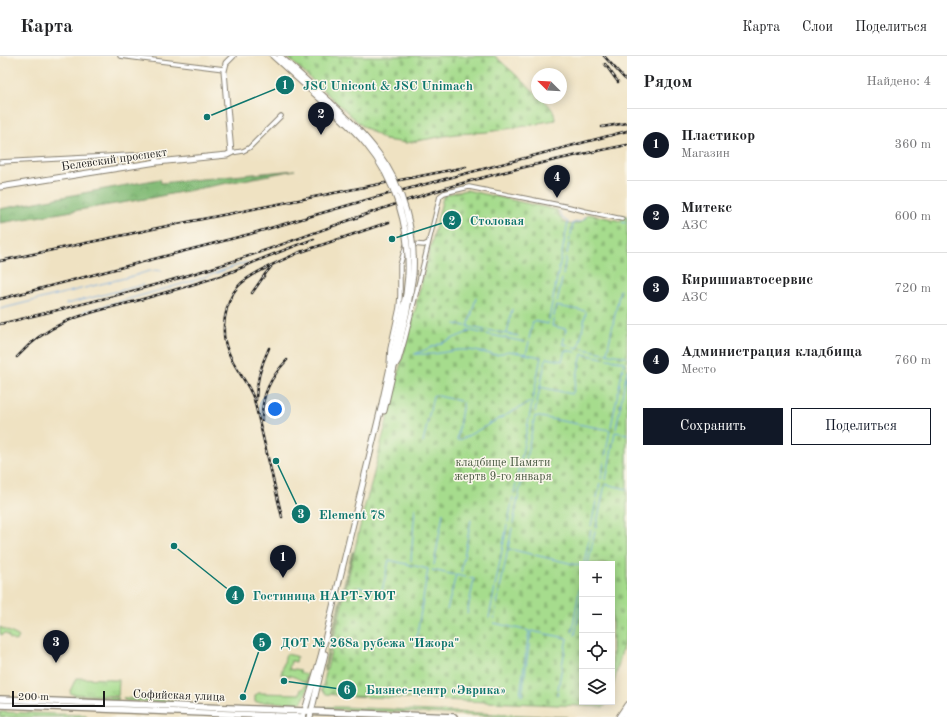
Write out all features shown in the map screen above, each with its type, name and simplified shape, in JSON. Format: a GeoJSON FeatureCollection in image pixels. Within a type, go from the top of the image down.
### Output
{"type":"FeatureCollection","features":[{"type":"Feature","properties":{"kind":"main road"},"geometry":{"type":"LineString","coordinates":[[231,153],[224,69],[226,63],[233,56]]}},
{"type":"Feature","properties":{"kind":"main road"},"geometry":{"type":"LineString","coordinates":[[273,56],[311,88]]}},
{"type":"Feature","properties":{"kind":"main road"},"geometry":{"type":"LineString","coordinates":[[280,56],[328,104],[354,125],[386,165],[396,183],[406,211],[412,247],[410,296],[389,374],[306,715]]}},
{"type":"Feature","properties":{"kind":"main road","name":"Белевский проспект"},"geometry":{"type":"LineString","coordinates":[[0,183],[157,160],[227,152],[231,153]]}},
{"type":"Feature","properties":{"kind":"main road","name":"Белевский проспект"},"geometry":{"type":"LineString","coordinates":[[0,187],[157,160]]}},
{"type":"Feature","properties":{"kind":"main road"},"geometry":{"type":"LineString","coordinates":[[306,715],[394,370],[398,339]]}},
{"type":"Feature","properties":{"kind":"main road","name":"Софийская улица"},"geometry":{"type":"LineString","coordinates":[[0,699],[306,715]]}},
{"type":"Feature","properties":{"kind":"main road","name":"Софийская улица"},"geometry":{"type":"LineString","coordinates":[[0,705],[306,715],[454,717]]}},
{"type":"Feature","properties":{"kind":"main road"},"geometry":{"type":"LineString","coordinates":[[619,717],[627,705]]}},
{"type":"Feature","properties":{"kind":"main road"},"geometry":{"type":"LineString","coordinates":[[625,717],[627,712]]}},
{"type":"Feature","properties":{"kind":"street"},"geometry":{"type":"LineString","coordinates":[[120,56],[224,69]]}},
{"type":"Feature","properties":{"kind":"street","name":"Белевский проспект"},"geometry":{"type":"LineString","coordinates":[[231,153],[243,151],[249,148],[281,116]]}},
{"type":"Feature","properties":{"kind":"street"},"geometry":{"type":"LineString","coordinates":[[0,162],[142,154],[149,154],[157,160]]}},
{"type":"Feature","properties":{"kind":"street"},"geometry":{"type":"LineString","coordinates":[[394,370],[404,344],[440,196],[444,193],[469,187],[622,219]]}},
{"type":"Feature","properties":{"kind":"street"},"geometry":{"type":"LineString","coordinates":[[389,374],[388,362],[400,296],[399,268],[402,256],[407,244],[424,245],[429,242]]}},
{"type":"Feature","properties":{"kind":"street"},"geometry":{"type":"LineString","coordinates":[[421,245],[425,250],[426,255]]}},
{"type":"Feature","properties":{"kind":"green space"},"geometry":{"type":"Polygon","coordinates":[[[286,56],[495,56],[531,89],[531,104],[548,104],[555,116],[555,120],[538,124],[487,132],[455,134],[406,143],[385,140],[361,125],[286,56]]]}},
{"type":"Feature","properties":{"kind":"green space"},"geometry":{"type":"Polygon","coordinates":[[[295,170],[145,199],[0,223],[0,209],[160,179],[161,183],[295,170]]]}},
{"type":"Feature","properties":{"kind":"green space","name":"кладбище Памяти жертв 9-го января"},"geometry":{"type":"Polygon","coordinates":[[[466,190],[557,210],[560,218],[568,224],[579,223],[588,214],[621,221],[622,215],[627,216],[627,630],[615,679],[615,561],[579,561],[579,705],[606,705],[604,707],[348,696],[326,694],[322,690],[366,501],[444,195],[466,190]]]}},
{"type":"Feature","properties":{"kind":"green space"},"geometry":{"type":"Polygon","coordinates":[[[353,551],[324,672],[326,658],[353,551]]]}},
{"type":"Feature","properties":{"kind":"green space"},"geometry":{"type":"Polygon","coordinates":[[[0,627],[19,637],[14,641],[4,633],[2,635],[0,634],[0,627]]]}},
{"type":"Feature","properties":{"kind":"green space"},"geometry":{"type":"Polygon","coordinates":[[[286,654],[297,657],[296,662],[291,661],[289,669],[300,670],[300,672],[304,674],[307,673],[305,683],[289,675],[281,674],[286,654]]]}},
{"type":"Feature","properties":{"kind":"green space"},"geometry":{"type":"Polygon","coordinates":[[[310,673],[307,690],[300,703],[255,702],[255,696],[258,693],[300,694],[301,689],[304,688],[310,673]]]}},
{"type":"Feature","properties":{"kind":"green space"},"geometry":{"type":"Polygon","coordinates":[[[76,678],[119,680],[118,696],[71,694],[70,691],[76,678]]]}},
{"type":"Feature","properties":{"kind":"green space"},"geometry":{"type":"Polygon","coordinates":[[[73,696],[119,698],[118,700],[114,701],[77,699],[73,696]]]}},
{"type":"Feature","properties":{"kind":"green space"},"geometry":{"type":"Polygon","coordinates":[[[123,698],[184,701],[181,703],[127,701],[123,698]]]}},
{"type":"Feature","properties":{"kind":"green space"},"geometry":{"type":"Polygon","coordinates":[[[325,707],[567,717],[518,717],[325,709],[325,707]]]}},
{"type":"Feature","properties":{"kind":"green space"},"geometry":{"type":"Polygon","coordinates":[[[0,712],[86,715],[87,717],[0,717],[0,712]]]}},
{"type":"Feature","properties":{"kind":"waterway"},"geometry":{"type":"LineString","coordinates":[[529,339],[533,321],[548,324],[568,222],[562,218],[559,211]]}},
{"type":"Feature","properties":{"kind":"waterway"},"geometry":{"type":"LineString","coordinates":[[571,235],[573,223],[582,221],[587,215]]}},
{"type":"Feature","properties":{"kind":"waterway"},"geometry":{"type":"LineString","coordinates":[[614,215],[627,217]]}},
{"type":"Feature","properties":{"kind":"waterway"},"geometry":{"type":"LineString","coordinates":[[622,222],[627,223]]}},
{"type":"Feature","properties":{"kind":"waterway"},"geometry":{"type":"LineString","coordinates":[[567,254],[570,238]]}},
{"type":"Feature","properties":{"kind":"waterway"},"geometry":{"type":"LineString","coordinates":[[563,275],[566,257]]}},
{"type":"Feature","properties":{"kind":"waterway"},"geometry":{"type":"LineString","coordinates":[[83,312],[196,280],[247,262]]}},
{"type":"Feature","properties":{"kind":"waterway"},"geometry":{"type":"LineString","coordinates":[[0,309],[151,271],[161,271]]}},
{"type":"Feature","properties":{"kind":"waterway"},"geometry":{"type":"LineString","coordinates":[[557,302],[562,279]]}},
{"type":"Feature","properties":{"kind":"waterway"},"geometry":{"type":"LineString","coordinates":[[66,304],[143,285]]}},
{"type":"Feature","properties":{"kind":"waterway"},"geometry":{"type":"LineString","coordinates":[[607,353],[620,290]]}},
{"type":"Feature","properties":{"kind":"waterway"},"geometry":{"type":"LineString","coordinates":[[476,298],[468,327],[485,330]]}},
{"type":"Feature","properties":{"kind":"waterway"},"geometry":{"type":"LineString","coordinates":[[585,311],[556,306],[552,326],[566,329],[563,344],[579,347],[586,312]]}},
{"type":"Feature","properties":{"kind":"waterway"},"geometry":{"type":"LineString","coordinates":[[507,334],[512,309]]}},
{"type":"Feature","properties":{"kind":"waterway"},"geometry":{"type":"LineString","coordinates":[[455,324],[466,326]]}},
{"type":"Feature","properties":{"kind":"waterway"},"geometry":{"type":"LineString","coordinates":[[467,330],[525,342]]}},
{"type":"Feature","properties":{"kind":"waterway"},"geometry":{"type":"LineString","coordinates":[[487,330],[518,336]]}},
{"type":"Feature","properties":{"kind":"waterway"},"geometry":{"type":"LineString","coordinates":[[415,354],[471,331]]}},
{"type":"Feature","properties":{"kind":"waterway"},"geometry":{"type":"LineString","coordinates":[[520,464],[541,357],[526,354],[529,342]]}},
{"type":"Feature","properties":{"kind":"waterway"},"geometry":{"type":"LineString","coordinates":[[583,349],[626,357]]}},
{"type":"Feature","properties":{"kind":"waterway"},"geometry":{"type":"LineString","coordinates":[[415,354],[433,354],[458,350],[469,350],[497,355],[508,351],[526,354]]}},
{"type":"Feature","properties":{"kind":"waterway"},"geometry":{"type":"LineString","coordinates":[[535,412],[546,358],[562,361],[565,350],[576,352]]}},
{"type":"Feature","properties":{"kind":"waterway"},"geometry":{"type":"LineString","coordinates":[[540,387],[572,394],[582,354],[624,362],[611,427]]}},
{"type":"Feature","properties":{"kind":"waterway"},"geometry":{"type":"LineString","coordinates":[[616,429],[627,370]]}},
{"type":"Feature","properties":{"kind":"waterway"},"geometry":{"type":"LineString","coordinates":[[423,443],[433,396],[460,401]]}},
{"type":"Feature","properties":{"kind":"waterway"},"geometry":{"type":"LineString","coordinates":[[463,402],[457,440],[460,440],[532,401]]}},
{"type":"Feature","properties":{"kind":"waterway"},"geometry":{"type":"LineString","coordinates":[[525,464],[535,416],[610,430],[601,479]]}},
{"type":"Feature","properties":{"kind":"waterway"},"geometry":{"type":"LineString","coordinates":[[606,480],[615,432],[627,434]]}},
{"type":"Feature","properties":{"kind":"waterway"},"geometry":{"type":"LineString","coordinates":[[514,493],[519,467]]}},
{"type":"Feature","properties":{"kind":"waterway"},"geometry":{"type":"LineString","coordinates":[[494,619],[524,468]]}},
{"type":"Feature","properties":{"kind":"waterway"},"geometry":{"type":"LineString","coordinates":[[591,526],[600,483]]}},
{"type":"Feature","properties":{"kind":"waterway"},"geometry":{"type":"LineString","coordinates":[[596,528],[605,484],[627,489]]}},
{"type":"Feature","properties":{"kind":"waterway"},"geometry":{"type":"LineString","coordinates":[[508,522],[513,497]]}},
{"type":"Feature","properties":{"kind":"waterway"},"geometry":{"type":"LineString","coordinates":[[411,561],[415,508]]}},
{"type":"Feature","properties":{"kind":"waterway"},"geometry":{"type":"LineString","coordinates":[[434,565],[443,513]]}},
{"type":"Feature","properties":{"kind":"waterway"},"geometry":{"type":"LineString","coordinates":[[461,572],[471,520]]}},
{"type":"Feature","properties":{"kind":"waterway"},"geometry":{"type":"LineString","coordinates":[[489,618],[507,525]]}},
{"type":"Feature","properties":{"kind":"waterway"},"geometry":{"type":"LineString","coordinates":[[584,561],[591,530]]}},
{"type":"Feature","properties":{"kind":"waterway"},"geometry":{"type":"LineString","coordinates":[[589,561],[595,531]]}},
{"type":"Feature","properties":{"kind":"waterway"},"geometry":{"type":"LineString","coordinates":[[509,549],[579,565]]}},
{"type":"Feature","properties":{"kind":"waterway"},"geometry":{"type":"LineString","coordinates":[[359,587],[379,592],[382,591],[389,560],[428,569],[415,647]]}},
{"type":"Feature","properties":{"kind":"waterway"},"geometry":{"type":"LineString","coordinates":[[432,570],[455,575]]}},
{"type":"Feature","properties":{"kind":"waterway"},"geometry":{"type":"LineString","coordinates":[[447,610],[456,575],[474,579],[467,614]]}},
{"type":"Feature","properties":{"kind":"waterway"},"geometry":{"type":"LineString","coordinates":[[572,632],[579,591]]}},
{"type":"Feature","properties":{"kind":"waterway"},"geometry":{"type":"LineString","coordinates":[[575,635],[582,597]]}},
{"type":"Feature","properties":{"kind":"waterway"},"geometry":{"type":"LineString","coordinates":[[494,623],[529,631],[520,695]]}},
{"type":"Feature","properties":{"kind":"waterway"},"geometry":{"type":"LineString","coordinates":[[522,696],[531,631],[567,638],[557,695]]}},
{"type":"Feature","properties":{"kind":"railway"},"geometry":{"type":"LineString","coordinates":[[604,56],[627,80]]}},
{"type":"Feature","properties":{"kind":"railway"},"geometry":{"type":"LineString","coordinates":[[605,64],[618,82]]}},
{"type":"Feature","properties":{"kind":"railway"},"geometry":{"type":"LineString","coordinates":[[602,127],[627,123]]}},
{"type":"Feature","properties":{"kind":"railway"},"geometry":{"type":"LineString","coordinates":[[0,299],[250,234],[373,198],[627,131]]}},
{"type":"Feature","properties":{"kind":"railway"},"geometry":{"type":"LineString","coordinates":[[0,324],[106,298],[186,276],[267,250],[405,201],[481,178],[627,145]]}},
{"type":"Feature","properties":{"kind":"railway"},"geometry":{"type":"LineString","coordinates":[[0,261],[172,225],[466,167]]}},
{"type":"Feature","properties":{"kind":"railway"},"geometry":{"type":"LineString","coordinates":[[298,253],[389,222]]}},
{"type":"Feature","properties":{"kind":"railway"},"geometry":{"type":"LineString","coordinates":[[17,357],[43,334],[72,319],[102,309],[136,301],[220,276],[314,239]]}},
{"type":"Feature","properties":{"kind":"railway"},"geometry":{"type":"LineString","coordinates":[[282,517],[254,399],[226,347],[224,339],[224,326],[230,299],[243,281],[257,272],[302,251]]}},
{"type":"Feature","properties":{"kind":"railway"},"geometry":{"type":"LineString","coordinates":[[252,293],[271,267]]}},
{"type":"Feature","properties":{"kind":"railway"},"geometry":{"type":"LineString","coordinates":[[256,400],[260,373],[269,348]]}},
{"type":"Feature","properties":{"kind":"railway"},"geometry":{"type":"LineString","coordinates":[[262,420],[263,402],[268,387],[276,373],[287,360]]}},
{"type":"Feature","properties":{"kind":"place","name":"JSC Unicont & JSC Unimach"},"geometry":{"type":"Point","coordinates":[207,117]}},
{"type":"Feature","properties":{"kind":"place","name":"Митекс"},"geometry":{"type":"Point","coordinates":[321,135]}},
{"type":"Feature","properties":{"kind":"place","name":"Администрация кладбища"},"geometry":{"type":"Point","coordinates":[557,198]}},
{"type":"Feature","properties":{"kind":"place","name":"Столовая"},"geometry":{"type":"Point","coordinates":[392,239]}},
{"type":"Feature","properties":{"kind":"place","name":"Element 78"},"geometry":{"type":"Point","coordinates":[276,461]}},
{"type":"Feature","properties":{"kind":"place","name":"Гостиница НАРТ-УЮТ"},"geometry":{"type":"Point","coordinates":[174,546]}},
{"type":"Feature","properties":{"kind":"place","name":"Пластикор"},"geometry":{"type":"Point","coordinates":[283,578]}},
{"type":"Feature","properties":{"kind":"place","name":"Киришиавтосервис"},"geometry":{"type":"Point","coordinates":[56,663]}},
{"type":"Feature","properties":{"kind":"place","name":"Бизнес-центр «Эврика»"},"geometry":{"type":"Point","coordinates":[284,681]}},
{"type":"Feature","properties":{"kind":"place","name":"ДОТ № 268а рубежа \"Ижора\""},"geometry":{"type":"Point","coordinates":[243,697]}}]}
